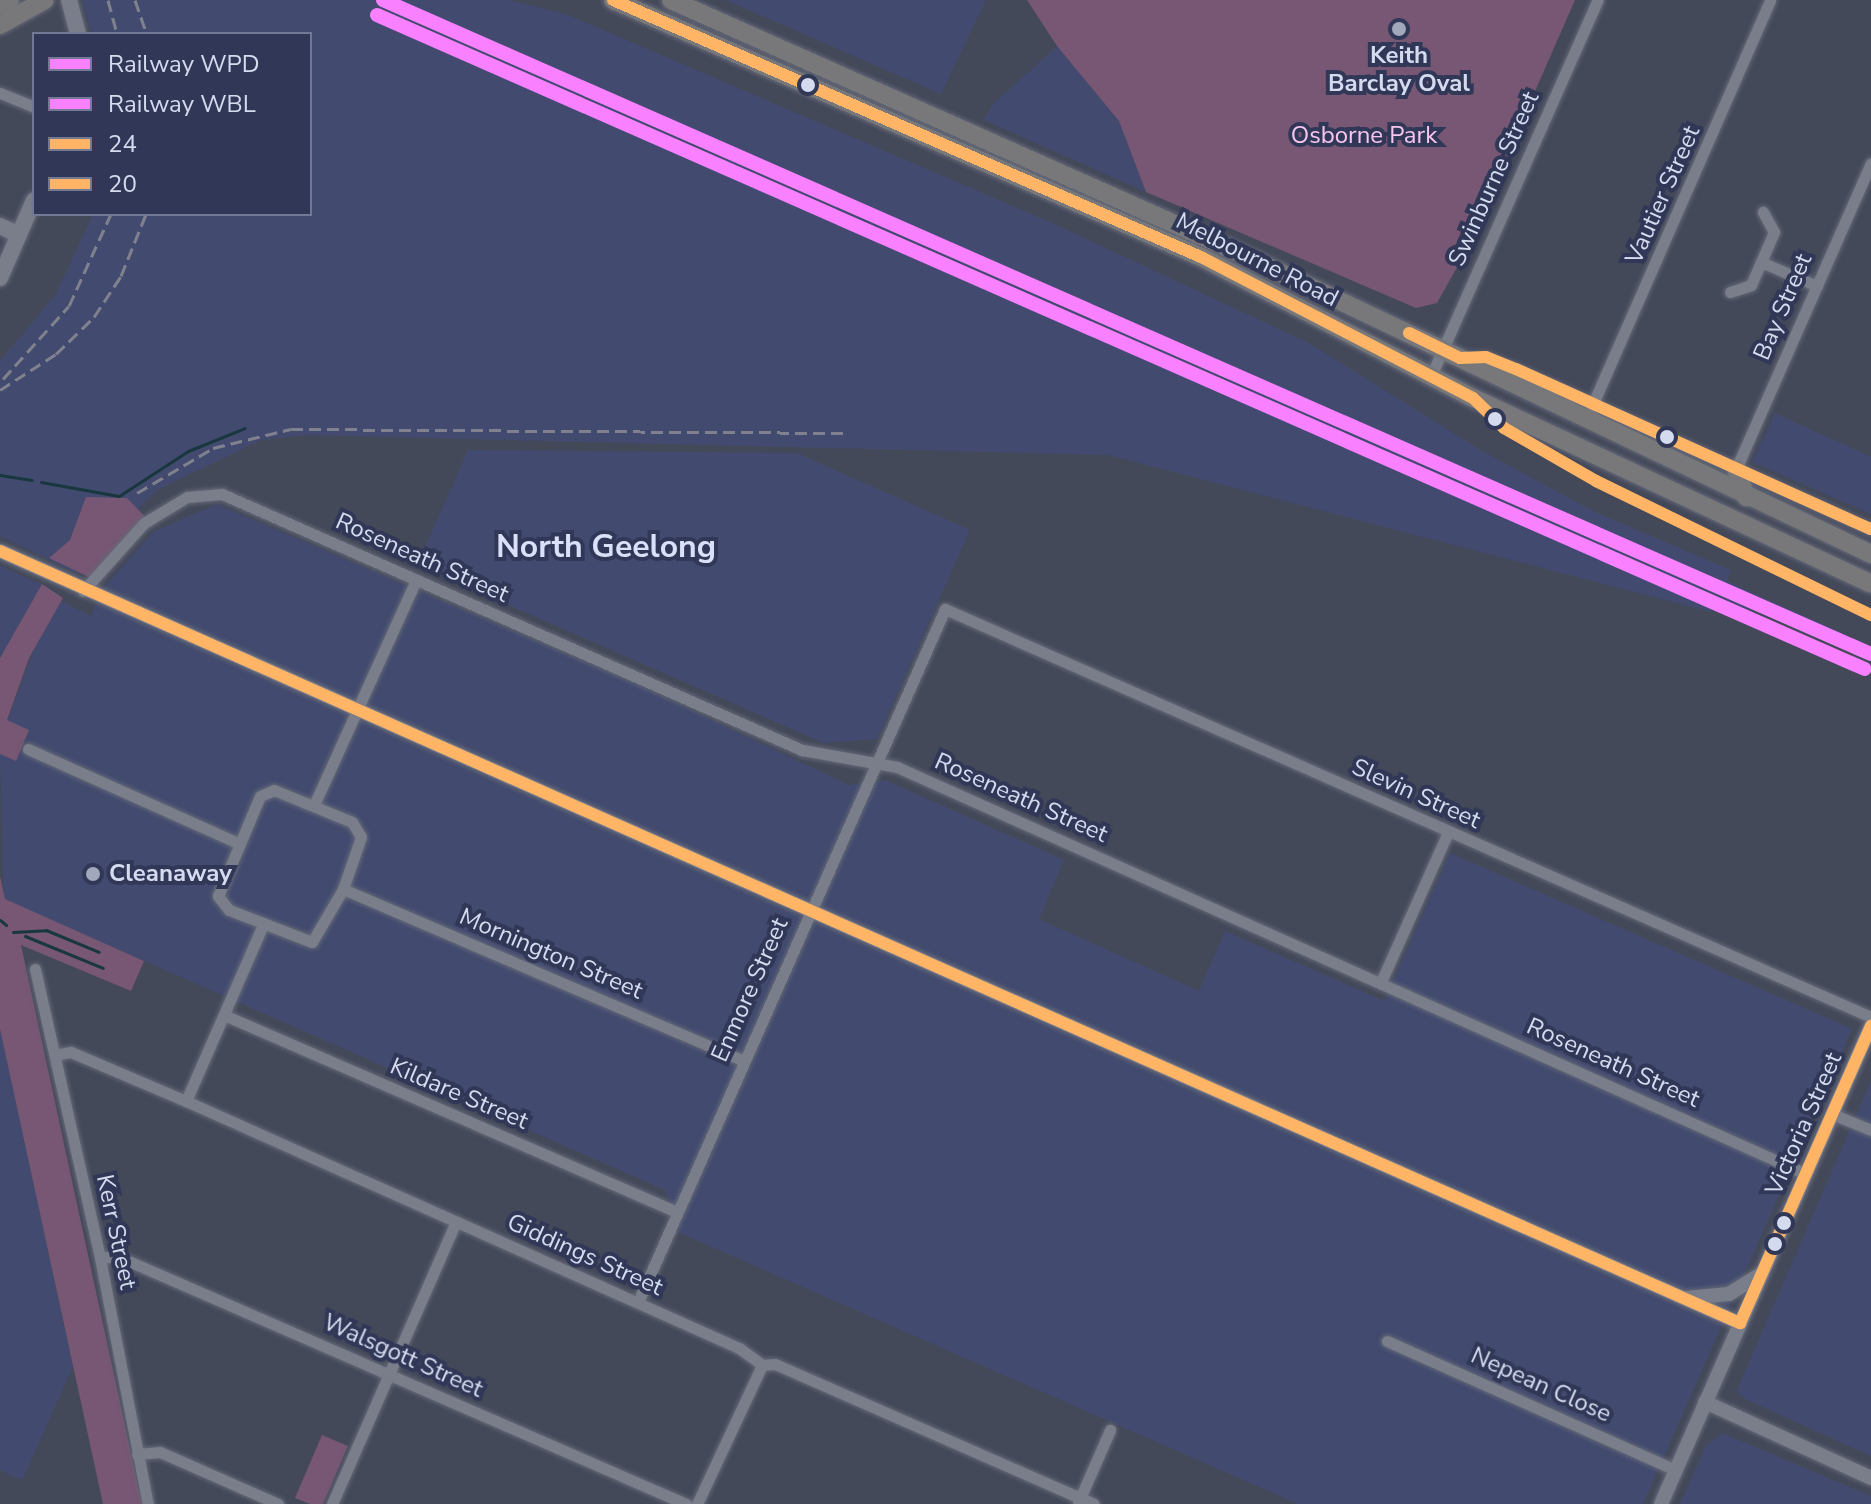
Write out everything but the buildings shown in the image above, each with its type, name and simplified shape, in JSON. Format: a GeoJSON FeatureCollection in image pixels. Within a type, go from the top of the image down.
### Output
{"type":"FeatureCollection","features":[{"type":"Feature","properties":{"kind":"highway"},"geometry":{"type":"LineString","coordinates":[[0,25],[45,0]]}},
{"type":"Feature","properties":{"kind":"highway","name":"Melbourne Road"},"geometry":{"type":"LineString","coordinates":[[601,0],[620,3],[1161,238],[1431,376],[1871,584]]}},
{"type":"Feature","properties":{"kind":"highway"},"geometry":{"type":"LineString","coordinates":[[666,23],[675,1]]}},
{"type":"Feature","properties":{"kind":"highway","name":"Melbourne Road"},"geometry":{"type":"LineString","coordinates":[[675,1],[1233,250],[1720,485],[1871,554]]}},
{"type":"Feature","properties":{"kind":"highway"},"geometry":{"type":"LineString","coordinates":[[1736,469],[1746,497]]}},
{"type":"Feature","properties":{"kind":"highway"},"geometry":{"type":"LineString","coordinates":[[1720,485],[1720,501],[1784,532],[1810,555]]}},
{"type":"Feature","properties":{"kind":"highway"},"geometry":{"type":"LineString","coordinates":[[1767,507],[1871,542]]}},
{"type":"Feature","properties":{"kind":"main road"},"geometry":{"type":"LineString","coordinates":[[69,0],[77,32]]}},
{"type":"Feature","properties":{"kind":"main road"},"geometry":{"type":"LineString","coordinates":[[0,278],[32,205]]}},
{"type":"Feature","properties":{"kind":"main road"},"geometry":{"type":"LineString","coordinates":[[0,226],[19,235]]}},
{"type":"Feature","properties":{"kind":"street","name":"Swinburne Street"},"geometry":{"type":"LineString","coordinates":[[1431,376],[1598,0]]}},
{"type":"Feature","properties":{"kind":"street","name":"Vautier Street"},"geometry":{"type":"LineString","coordinates":[[1592,406],[1770,0]]}},
{"type":"Feature","properties":{"kind":"street"},"geometry":{"type":"LineString","coordinates":[[0,93],[32,106]]}},
{"type":"Feature","properties":{"kind":"street","name":"Bay Street"},"geometry":{"type":"LineString","coordinates":[[1736,469],[1871,163]]}},
{"type":"Feature","properties":{"kind":"street"},"geometry":{"type":"LineString","coordinates":[[1730,292],[1751,285],[1774,232],[1763,212]]}},
{"type":"Feature","properties":{"kind":"street"},"geometry":{"type":"LineString","coordinates":[[1761,262],[1817,286]]}},
{"type":"Feature","properties":{"kind":"street"},"geometry":{"type":"LineString","coordinates":[[1460,358],[1486,357],[1871,529]]}},
{"type":"Feature","properties":{"kind":"street","name":"Roseneath Street"},"geometry":{"type":"LineString","coordinates":[[83,591],[139,527],[187,497],[209,492],[802,750],[877,763],[1381,982],[1806,1174]]}},
{"type":"Feature","properties":{"kind":"street"},"geometry":{"type":"LineString","coordinates":[[0,551],[83,591],[1740,1323]]}},
{"type":"Feature","properties":{"kind":"street"},"geometry":{"type":"LineString","coordinates":[[314,805],[416,580]]}},
{"type":"Feature","properties":{"kind":"street","name":"Enmore Street"},"geometry":{"type":"LineString","coordinates":[[638,1302],[742,1060],[945,609]]}},
{"type":"Feature","properties":{"kind":"street","name":"Slevin Street"},"geometry":{"type":"LineString","coordinates":[[945,609],[1871,1017]]}},
{"type":"Feature","properties":{"kind":"street"},"geometry":{"type":"LineString","coordinates":[[28,749],[238,843]]}},
{"type":"Feature","properties":{"kind":"street"},"geometry":{"type":"LineString","coordinates":[[267,791],[314,805],[358,829],[360,847],[343,889],[312,942],[229,910],[218,896],[238,843],[267,791]]}},
{"type":"Feature","properties":{"kind":"street"},"geometry":{"type":"LineString","coordinates":[[1381,982],[1448,832]]}},
{"type":"Feature","properties":{"kind":"street","name":"Mornington Street"},"geometry":{"type":"LineString","coordinates":[[343,889],[742,1060]]}},
{"type":"Feature","properties":{"kind":"street"},"geometry":{"type":"LineString","coordinates":[[186,1101],[263,925]]}},
{"type":"Feature","properties":{"kind":"street","name":"Kerr Street"},"geometry":{"type":"LineString","coordinates":[[35,969],[100,1258],[148,1504]]}},
{"type":"Feature","properties":{"kind":"street","name":"Kildare Street"},"geometry":{"type":"LineString","coordinates":[[224,1015],[676,1212]]}},
{"type":"Feature","properties":{"kind":"street","name":"Victoria Street"},"geometry":{"type":"LineString","coordinates":[[1661,1504],[1871,1026]]}},
{"type":"Feature","properties":{"kind":"street","name":"Giddings Street"},"geometry":{"type":"LineString","coordinates":[[55,1055],[71,1052],[186,1101],[739,1348],[762,1365],[775,1364],[1079,1501],[1094,1504]]}},
{"type":"Feature","properties":{"kind":"street"},"geometry":{"type":"LineString","coordinates":[[1832,1114],[1871,1130]]}},
{"type":"Feature","properties":{"kind":"street"},"geometry":{"type":"LineString","coordinates":[[332,1504],[456,1222]]}},
{"type":"Feature","properties":{"kind":"street","name":"Walsgott Street"},"geometry":{"type":"LineString","coordinates":[[100,1258],[117,1256],[686,1504]]}},
{"type":"Feature","properties":{"kind":"street"},"geometry":{"type":"LineString","coordinates":[[1683,1298],[1729,1294],[1762,1272]]}},
{"type":"Feature","properties":{"kind":"street","name":"Nepean Close"},"geometry":{"type":"LineString","coordinates":[[1387,1341],[1676,1470]]}},
{"type":"Feature","properties":{"kind":"street"},"geometry":{"type":"LineString","coordinates":[[697,1504],[762,1365]]}},
{"type":"Feature","properties":{"kind":"street"},"geometry":{"type":"LineString","coordinates":[[1705,1402],[1871,1478]]}},
{"type":"Feature","properties":{"kind":"street"},"geometry":{"type":"LineString","coordinates":[[1079,1501],[1110,1430]]}},
{"type":"Feature","properties":{"kind":"street"},"geometry":{"type":"LineString","coordinates":[[137,1454],[160,1452],[278,1504]]}},
{"type":"Feature","properties":{"kind":"shaded area"},"geometry":{"type":"Polygon","coordinates":[[[82,0],[509,0],[566,14],[1050,222],[1309,343],[1482,451],[1595,512],[1731,570],[1727,581],[1871,646],[1871,657],[1756,606],[1750,617],[1716,602],[1711,612],[1108,455],[308,435],[261,440],[157,490],[74,572],[0,536],[0,361],[56,294],[92,216],[312,216],[312,32],[91,32],[82,0]]]}},
{"type":"Feature","properties":{"kind":"shaded area"},"geometry":{"type":"Polygon","coordinates":[[[726,0],[986,0],[941,94],[726,0]]]}},
{"type":"Feature","properties":{"kind":"shaded area"},"geometry":{"type":"Polygon","coordinates":[[[1057,46],[1119,121],[1146,192],[984,120],[992,105],[1057,46]]]}},
{"type":"Feature","properties":{"kind":"shaded area"},"geometry":{"type":"Polygon","coordinates":[[[1775,413],[1871,457],[1871,514],[1752,462],[1775,413]]]}},
{"type":"Feature","properties":{"kind":"shaded area"},"geometry":{"type":"Polygon","coordinates":[[[468,450],[797,453],[970,530],[877,739],[824,743],[417,565],[468,450]]]}},
{"type":"Feature","properties":{"kind":"shaded area"},"geometry":{"type":"Polygon","coordinates":[[[217,504],[638,685],[849,785],[885,780],[1064,860],[1039,919],[1199,991],[1225,931],[1384,1001],[1450,853],[1852,1029],[1643,1504],[1298,1504],[680,1233],[665,1190],[4,899],[0,754],[16,760],[29,731],[7,721],[38,639],[61,601],[91,616],[106,585],[153,532],[217,504]]]}},
{"type":"Feature","properties":{"kind":"shaded area"},"geometry":{"type":"Polygon","coordinates":[[[0,566],[42,584],[0,658],[0,566]]]}},
{"type":"Feature","properties":{"kind":"shaded area"},"geometry":{"type":"Polygon","coordinates":[[[0,1028],[73,1367],[22,1480],[0,1470],[0,1028]]]}},
{"type":"Feature","properties":{"kind":"shaded area"},"geometry":{"type":"Polygon","coordinates":[[[1871,1081],[1871,1456],[1741,1397],[1737,1390],[1871,1081]]]}},
{"type":"Feature","properties":{"kind":"shaded area"},"geometry":{"type":"Polygon","coordinates":[[[1722,1433],[1871,1496],[1871,1504],[1680,1504],[1706,1446],[1722,1433]]]}},
{"type":"Feature","properties":{"kind":"green space","name":"Osborne Park"},"geometry":{"type":"Polygon","coordinates":[[[1027,0],[1575,0],[1460,262],[1437,303],[1416,308],[1146,192],[1119,121],[1057,46],[1027,0]]]}},
{"type":"Feature","properties":{"kind":"green space"},"geometry":{"type":"Polygon","coordinates":[[[86,497],[127,498],[148,520],[93,579],[49,558],[70,540],[86,497]]]}},
{"type":"Feature","properties":{"kind":"green space"},"geometry":{"type":"Polygon","coordinates":[[[42,584],[63,598],[29,658],[7,720],[29,730],[16,761],[0,754],[0,658],[42,584]]]}},
{"type":"Feature","properties":{"kind":"green space"},"geometry":{"type":"Polygon","coordinates":[[[0,876],[5,899],[144,961],[131,991],[21,945],[142,1504],[103,1504],[0,1029],[0,876]]]}},
{"type":"Feature","properties":{"kind":"green space"},"geometry":{"type":"Polygon","coordinates":[[[322,1435],[348,1446],[323,1504],[310,1504],[295,1498],[322,1435]]]}},
{"type":"Feature","properties":{"kind":"waterway"},"geometry":{"type":"LineString","coordinates":[[41,482],[119,496],[188,451],[245,428]]}},
{"type":"Feature","properties":{"kind":"waterway"},"geometry":{"type":"LineString","coordinates":[[0,475],[32,480]]}},
{"type":"Feature","properties":{"kind":"waterway"},"geometry":{"type":"LineString","coordinates":[[0,920],[6,925]]}},
{"type":"Feature","properties":{"kind":"waterway"},"geometry":{"type":"LineString","coordinates":[[13,932],[46,930],[99,952]]}},
{"type":"Feature","properties":{"kind":"waterway"},"geometry":{"type":"LineString","coordinates":[[25,936],[103,968]]}},
{"type":"Feature","properties":{"kind":"railway"},"geometry":{"type":"LineString","coordinates":[[108,0],[116,32]]}},
{"type":"Feature","properties":{"kind":"railway"},"geometry":{"type":"LineString","coordinates":[[135,0],[146,32]]}},
{"type":"Feature","properties":{"kind":"railway"},"geometry":{"type":"LineString","coordinates":[[3,379],[69,306],[110,216]]}},
{"type":"Feature","properties":{"kind":"railway"},"geometry":{"type":"LineString","coordinates":[[0,390],[56,354],[94,317],[121,276],[145,216]]}},
{"type":"Feature","properties":{"kind":"railway"},"geometry":{"type":"LineString","coordinates":[[137,493],[213,448],[291,429],[847,433]]}},
{"type":"Feature","properties":{"kind":"rail line","name":"WPD"},"geometry":{"type":"LineString","coordinates":[[383,0],[1871,654]]}},
{"type":"Feature","properties":{"kind":"rail line","name":"WBL"},"geometry":{"type":"LineString","coordinates":[[377,15],[1865,669]]}},
{"type":"Feature","properties":{"kind":"transit line","name":"20"},"geometry":{"type":"LineString","coordinates":[[613,0],[1201,257],[1473,398],[1504,428],[1596,481],[1871,615]]}},
{"type":"Feature","properties":{"kind":"transit line","name":"20"},"geometry":{"type":"LineString","coordinates":[[1409,333],[1460,358],[1486,357],[1516,369],[1871,529]]}},
{"type":"Feature","properties":{"kind":"transit line","name":"24"},"geometry":{"type":"LineString","coordinates":[[0,551],[1740,1323],[1871,1026]]}},
{"type":"Feature","properties":{"kind":"place","name":"Keith Barclay Oval"},"geometry":{"type":"Point","coordinates":[1399,29]}},
{"type":"Feature","properties":{"kind":"place","name":"Cleanaway"},"geometry":{"type":"Point","coordinates":[93,874]}},
{"type":"Feature","properties":{"kind":"district","name":"North Geelong"},"geometry":{"type":"Point","coordinates":[606,547]}}]}
